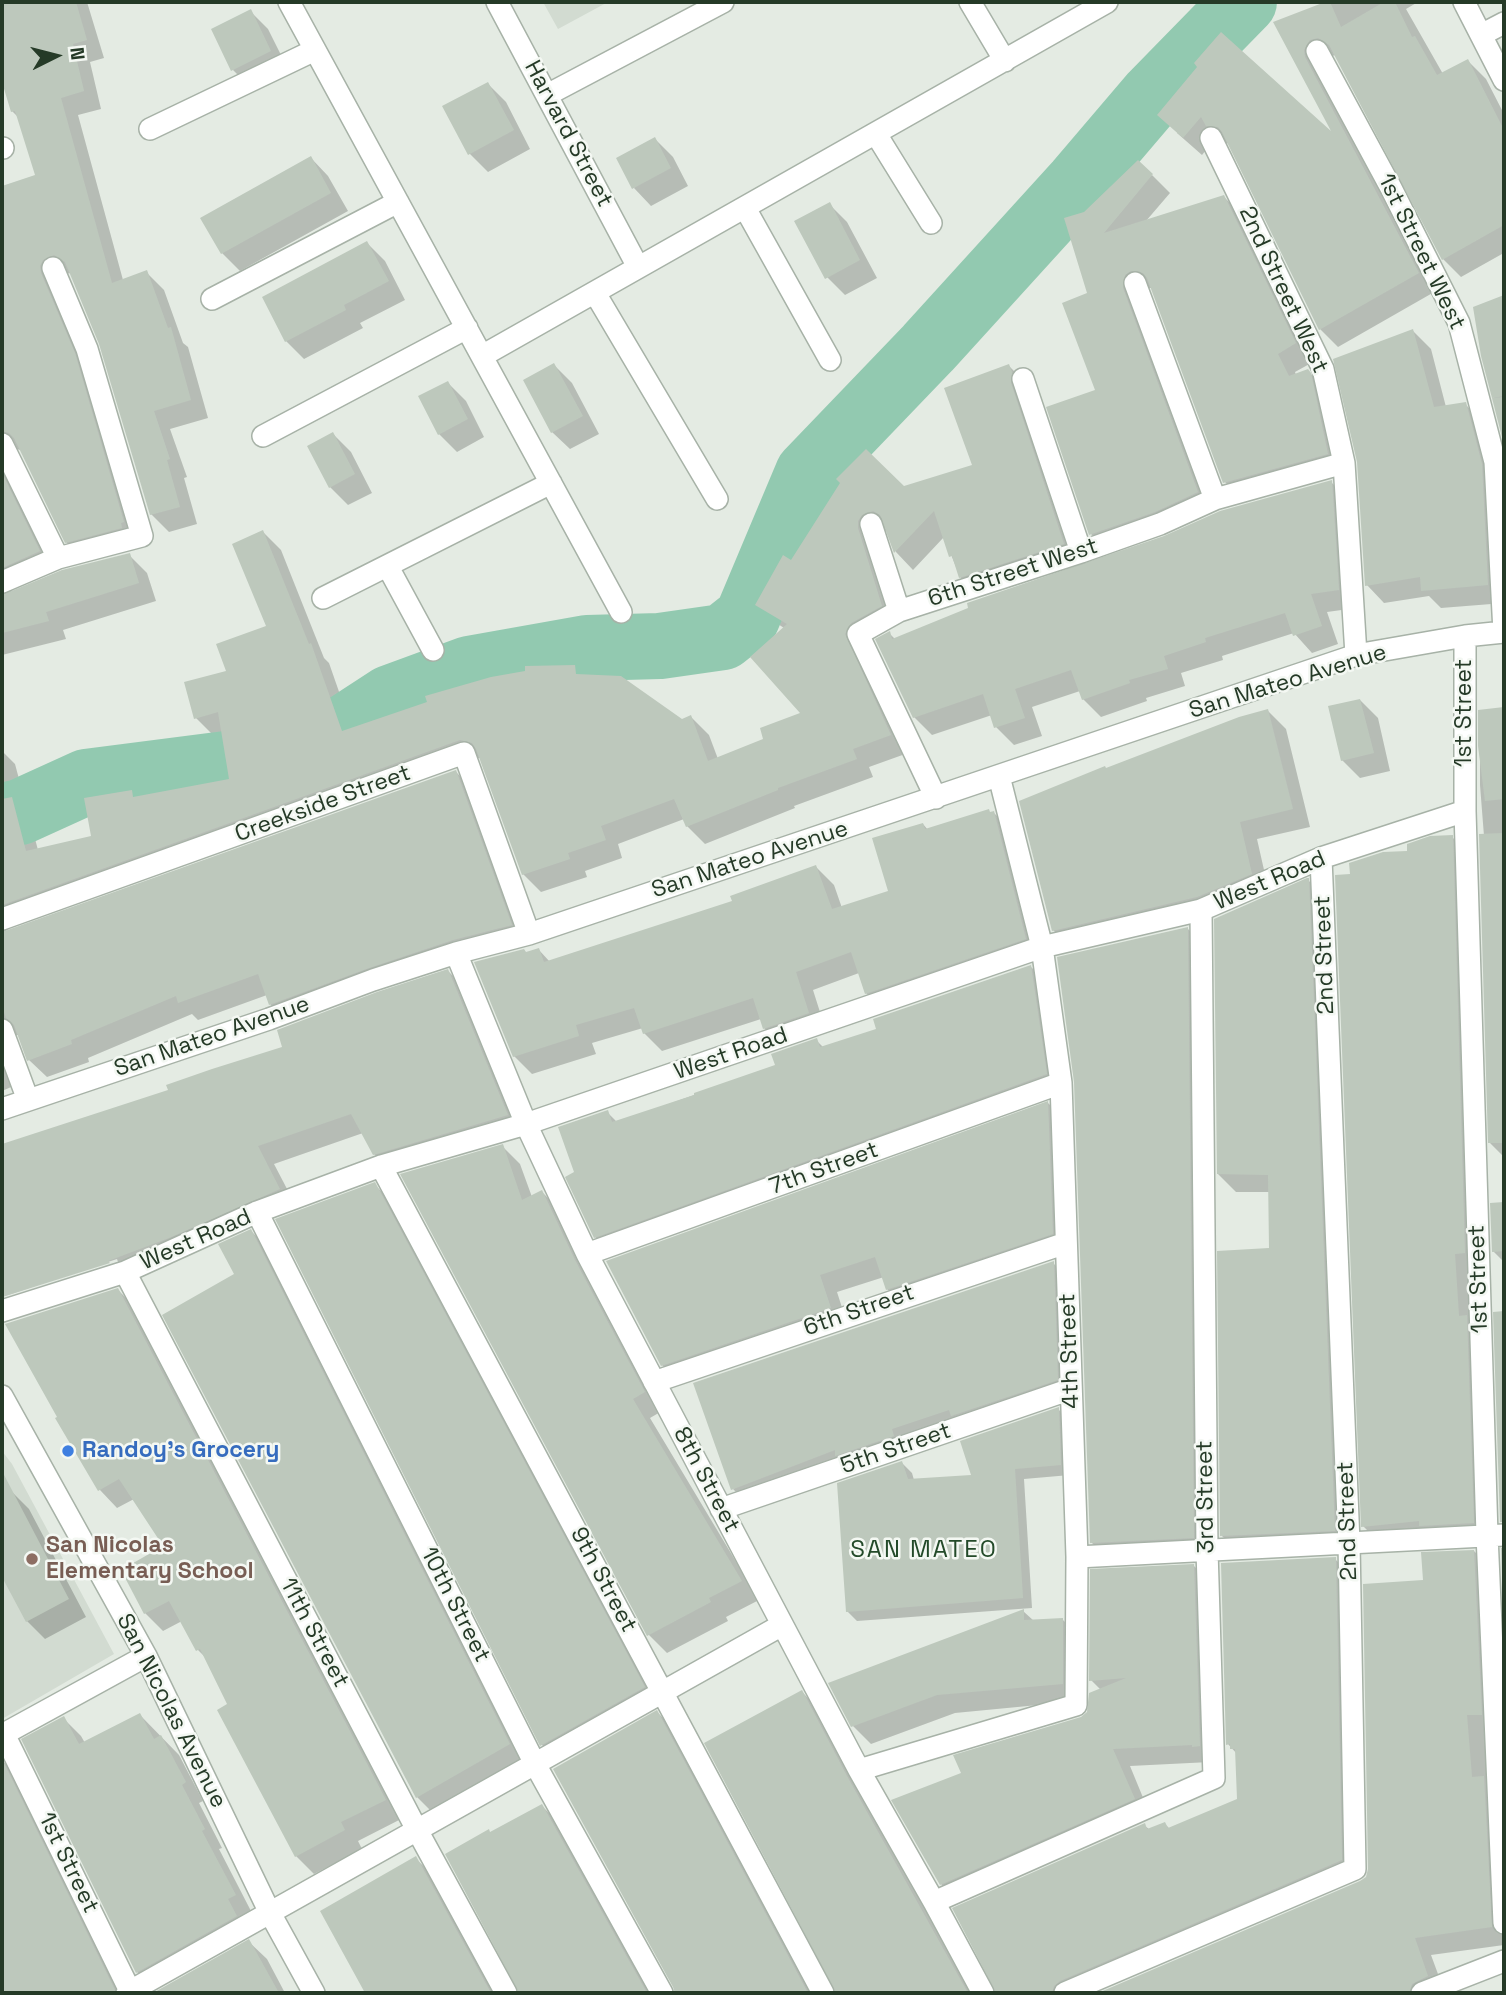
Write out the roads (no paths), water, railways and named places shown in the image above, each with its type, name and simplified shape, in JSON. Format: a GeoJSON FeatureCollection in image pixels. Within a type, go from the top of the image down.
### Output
{"type":"FeatureCollection","features":[{"type":"Feature","properties":{"kind":"street"},"geometry":{"type":"LineString","coordinates":[[289,2],[621,612]]}},
{"type":"Feature","properties":{"kind":"street","name":"Harvard Street"},"geometry":{"type":"LineString","coordinates":[[497,2],[638,267]]}},
{"type":"Feature","properties":{"kind":"street"},"geometry":{"type":"LineString","coordinates":[[547,95],[723,2]]}},
{"type":"Feature","properties":{"kind":"street"},"geometry":{"type":"LineString","coordinates":[[970,2],[1005,61]]}},
{"type":"Feature","properties":{"kind":"street"},"geometry":{"type":"LineString","coordinates":[[482,356],[1107,2]]}},
{"type":"Feature","properties":{"kind":"street"},"geometry":{"type":"LineString","coordinates":[[1464,2],[1504,80]]}},
{"type":"Feature","properties":{"kind":"street"},"geometry":{"type":"LineString","coordinates":[[1481,35],[1504,23]]}},
{"type":"Feature","properties":{"kind":"street"},"geometry":{"type":"LineString","coordinates":[[150,129],[315,50]]}},
{"type":"Feature","properties":{"kind":"street","name":"1st Street West"},"geometry":{"type":"LineString","coordinates":[[1317,51],[1391,188],[1459,323],[1495,462],[1504,632]]}},
{"type":"Feature","properties":{"kind":"street"},"geometry":{"type":"LineString","coordinates":[[876,134],[930,223]]}},
{"type":"Feature","properties":{"kind":"street","name":"2nd Street West"},"geometry":{"type":"LineString","coordinates":[[1211,138],[1322,369],[1344,463],[1356,655]]}},
{"type":"Feature","properties":{"kind":"street"},"geometry":{"type":"LineString","coordinates":[[212,299],[398,202]]}},
{"type":"Feature","properties":{"kind":"street"},"geometry":{"type":"LineString","coordinates":[[745,208],[830,360]]}},
{"type":"Feature","properties":{"kind":"street"},"geometry":{"type":"LineString","coordinates":[[2,582],[58,558],[142,536],[87,349],[53,268]]}},
{"type":"Feature","properties":{"kind":"street"},"geometry":{"type":"LineString","coordinates":[[1135,283],[1215,499]]}},
{"type":"Feature","properties":{"kind":"street"},"geometry":{"type":"LineString","coordinates":[[595,293],[717,499]]}},
{"type":"Feature","properties":{"kind":"street"},"geometry":{"type":"LineString","coordinates":[[263,436],[467,328]]}},
{"type":"Feature","properties":{"kind":"street"},"geometry":{"type":"LineString","coordinates":[[1023,379],[1081,552]]}},
{"type":"Feature","properties":{"kind":"street"},"geometry":{"type":"LineString","coordinates":[[2,444],[58,558]]}},
{"type":"Feature","properties":{"kind":"street","name":"6th Street West"},"geometry":{"type":"LineString","coordinates":[[936,798],[858,634],[899,611],[1160,524],[1215,499],[1344,463]]}},
{"type":"Feature","properties":{"kind":"street"},"geometry":{"type":"LineString","coordinates":[[323,598],[551,483]]}},
{"type":"Feature","properties":{"kind":"street"},"geometry":{"type":"LineString","coordinates":[[871,524],[899,611]]}},
{"type":"Feature","properties":{"kind":"street"},"geometry":{"type":"LineString","coordinates":[[388,567],[433,650]]}},
{"type":"Feature","properties":{"kind":"street","name":"San Mateo Avenue"},"geometry":{"type":"LineString","coordinates":[[2,1109],[269,1019],[373,980],[456,953],[529,934],[1356,655],[1504,632]]}},
{"type":"Feature","properties":{"kind":"street","name":"1st Street"},"geometry":{"type":"LineString","coordinates":[[1465,636],[1465,811],[1496,1535],[1504,1923]]}},
{"type":"Feature","properties":{"kind":"street","name":"Creekside Street"},"geometry":{"type":"LineString","coordinates":[[2,919],[464,753],[529,934]]}},
{"type":"Feature","properties":{"kind":"street","name":"4th Street"},"geometry":{"type":"LineString","coordinates":[[859,1770],[1076,1705],[1077,1557],[1061,1083],[1042,947],[999,776]]}},
{"type":"Feature","properties":{"kind":"street","name":"West Road"},"geometry":{"type":"LineString","coordinates":[[2,1311],[125,1272],[257,1212],[381,1166],[526,1125],[1042,947],[1201,910],[1321,858],[1465,811]]}},
{"type":"Feature","properties":{"kind":"street","name":"2nd Street"},"geometry":{"type":"LineString","coordinates":[[1065,1993],[1355,1869],[1349,1543],[1321,858]]}},
{"type":"Feature","properties":{"kind":"street","name":"3rd Street"},"geometry":{"type":"LineString","coordinates":[[934,1902],[1214,1778],[1207,1550],[1201,910]]}},
{"type":"Feature","properties":{"kind":"street","name":"8th Street"},"geometry":{"type":"LineString","coordinates":[[456,953],[526,1125],[587,1254],[859,1770],[983,1993]]}},
{"type":"Feature","properties":{"kind":"street"},"geometry":{"type":"LineString","coordinates":[[2,1030],[28,1100]]}},
{"type":"Feature","properties":{"kind":"street","name":"7th Street"},"geometry":{"type":"LineString","coordinates":[[587,1254],[1061,1083]]}},
{"type":"Feature","properties":{"kind":"street","name":"9th Street"},"geometry":{"type":"LineString","coordinates":[[381,1166],[823,1993]]}},
{"type":"Feature","properties":{"kind":"street","name":"10th Street"},"geometry":{"type":"LineString","coordinates":[[257,1212],[535,1764],[662,1993]]}},
{"type":"Feature","properties":{"kind":"street","name":"6th Street"},"geometry":{"type":"LineString","coordinates":[[654,1382],[1066,1243]]}},
{"type":"Feature","properties":{"kind":"street","name":"11th Street"},"geometry":{"type":"LineString","coordinates":[[125,1272],[417,1830],[506,1993]]}},
{"type":"Feature","properties":{"kind":"street","name":"5th Street"},"geometry":{"type":"LineString","coordinates":[[721,1509],[1071,1389]]}},
{"type":"Feature","properties":{"kind":"street","name":"San Nicolas Avenue"},"geometry":{"type":"LineString","coordinates":[[2,1396],[7,1422],[146,1656],[270,1913],[314,1993]]}},
{"type":"Feature","properties":{"kind":"street"},"geometry":{"type":"LineString","coordinates":[[1077,1557],[1496,1535]]}},
{"type":"Feature","properties":{"kind":"street"},"geometry":{"type":"LineString","coordinates":[[129,1993],[782,1625]]}},
{"type":"Feature","properties":{"kind":"street"},"geometry":{"type":"LineString","coordinates":[[3,1734],[146,1656]]}},
{"type":"Feature","properties":{"kind":"street","name":"1st Street"},"geometry":{"type":"LineString","coordinates":[[3,1734],[129,1993]]}},
{"type":"Feature","properties":{"kind":"street"},"geometry":{"type":"LineString","coordinates":[[1422,1993],[1504,1961]]}},
{"type":"Feature","properties":{"kind":"waterway"},"geometry":{"type":"LineString","coordinates":[[2,816],[20,812],[86,782],[304,754],[390,698],[469,669],[587,648],[660,646],[723,637],[747,618],[808,473],[928,348],[1078,183],[1153,95],[1244,2]]}},
{"type":"Feature","properties":{"kind":"place","name":"Randoy's Grocery"},"geometry":{"type":"Point","coordinates":[68,1451]}},
{"type":"Feature","properties":{"kind":"place","name":"San Nicolas Elementary School"},"geometry":{"type":"Point","coordinates":[32,1559]}},
{"type":"Feature","properties":{"kind":"district","name":"SAN MATEO"},"geometry":{"type":"Point","coordinates":[924,1550]}}]}
